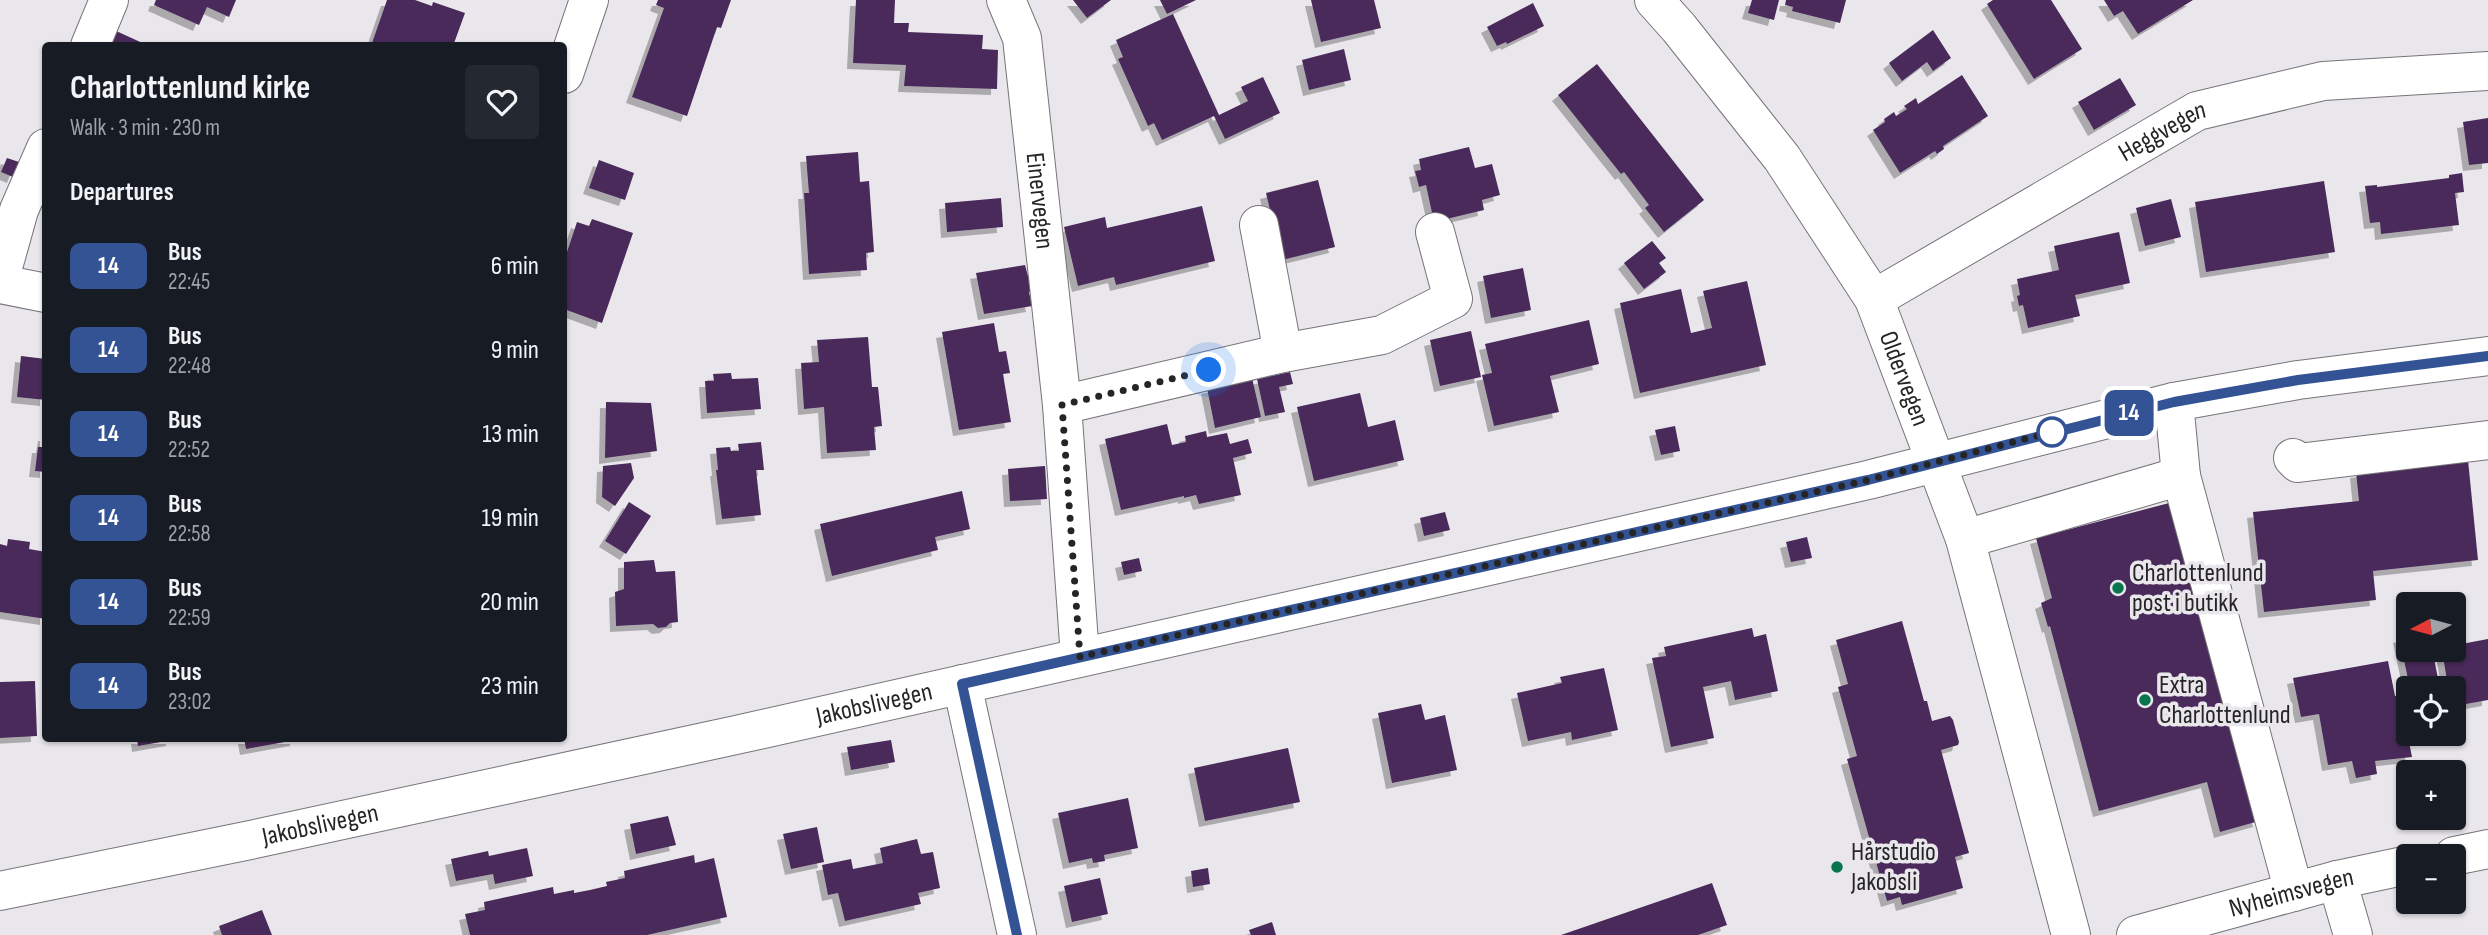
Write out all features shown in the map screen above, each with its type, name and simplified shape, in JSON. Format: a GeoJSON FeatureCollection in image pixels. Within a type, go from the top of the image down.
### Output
{"type":"FeatureCollection","features":[{"type":"Feature","properties":{"kind":"street"},"geometry":{"type":"LineString","coordinates":[[92,42],[110,0]]}},
{"type":"Feature","properties":{"kind":"street"},"geometry":{"type":"LineString","coordinates":[[567,65],[589,0]]}},
{"type":"Feature","properties":{"kind":"street","name":"Einervegen"},"geometry":{"type":"LineString","coordinates":[[1006,0],[1022,38],[1062,405],[1080,657]]}},
{"type":"Feature","properties":{"kind":"street","name":"Oldervegen"},"geometry":{"type":"LineString","coordinates":[[1654,0],[1782,158],[1874,299],[1965,539],[2071,935]]}},
{"type":"Feature","properties":{"kind":"street","name":"Heggvegen"},"geometry":{"type":"LineString","coordinates":[[1874,299],[2197,111],[2323,82],[2488,71]]}},
{"type":"Feature","properties":{"kind":"street"},"geometry":{"type":"LineString","coordinates":[[0,278],[19,210],[42,157]]}},
{"type":"Feature","properties":{"kind":"street"},"geometry":{"type":"LineString","coordinates":[[1259,225],[1283,353]]}},
{"type":"Feature","properties":{"kind":"street"},"geometry":{"type":"LineString","coordinates":[[1062,405],[1283,353],[1382,335],[1453,299],[1435,232]]}},
{"type":"Feature","properties":{"kind":"street"},"geometry":{"type":"LineString","coordinates":[[0,284],[42,292]]}},
{"type":"Feature","properties":{"kind":"street","name":"Jakobslivegen"},"geometry":{"type":"LineString","coordinates":[[0,891],[255,839],[962,684],[1868,480],[2174,402],[2298,380],[2488,356]]}},
{"type":"Feature","properties":{"kind":"street"},"geometry":{"type":"LineString","coordinates":[[2174,402],[2181,476],[2294,892]]}},
{"type":"Feature","properties":{"kind":"street"},"geometry":{"type":"LineString","coordinates":[[2293,458],[2298,463],[2488,440]]}},
{"type":"Feature","properties":{"kind":"street"},"geometry":{"type":"LineString","coordinates":[[1965,539],[2181,476]]}},
{"type":"Feature","properties":{"kind":"street"},"geometry":{"type":"LineString","coordinates":[[962,684],[1017,935]]}},
{"type":"Feature","properties":{"kind":"street"},"geometry":{"type":"LineString","coordinates":[[2466,854],[2488,849]]}},
{"type":"Feature","properties":{"kind":"street","name":"Nyheimsvegen"},"geometry":{"type":"LineString","coordinates":[[2136,935],[2337,880],[2396,868]]}},
{"type":"Feature","properties":{"kind":"street"},"geometry":{"type":"LineString","coordinates":[[2337,880],[2353,935]]}},
{"type":"Feature","properties":{"kind":"building"},"geometry":{"type":"Polygon","coordinates":[[[156,0],[236,0],[229,17],[207,7],[199,25],[154,5],[156,0]]]}},
{"type":"Feature","properties":{"kind":"building"},"geometry":{"type":"Polygon","coordinates":[[[387,0],[415,0],[432,6],[433,2],[465,13],[454,42],[372,42],[387,0]]]}},
{"type":"Feature","properties":{"kind":"building"},"geometry":{"type":"Polygon","coordinates":[[[658,0],[731,0],[721,28],[717,27],[687,116],[632,97],[664,8],[656,5],[658,0]]]}},
{"type":"Feature","properties":{"kind":"building"},"geometry":{"type":"Polygon","coordinates":[[[856,0],[895,0],[894,23],[909,23],[908,32],[983,35],[982,49],[998,50],[997,89],[904,86],[906,65],[853,63],[856,0]]]}},
{"type":"Feature","properties":{"kind":"building"},"geometry":{"type":"Polygon","coordinates":[[[1073,0],[1111,0],[1087,18],[1073,0]]]}},
{"type":"Feature","properties":{"kind":"building"},"geometry":{"type":"Polygon","coordinates":[[[1160,0],[1196,0],[1167,14],[1160,0]]]}},
{"type":"Feature","properties":{"kind":"building"},"geometry":{"type":"Polygon","coordinates":[[[1311,0],[1374,0],[1381,28],[1321,42],[1311,0]]]}},
{"type":"Feature","properties":{"kind":"building"},"geometry":{"type":"Polygon","coordinates":[[[1752,0],[1779,0],[1774,20],[1748,13],[1752,0]]]}},
{"type":"Feature","properties":{"kind":"building"},"geometry":{"type":"Polygon","coordinates":[[[1786,0],[1846,0],[1840,23],[1792,11],[1793,7],[1785,5],[1786,0]]]}},
{"type":"Feature","properties":{"kind":"building"},"geometry":{"type":"Polygon","coordinates":[[[1993,0],[2051,0],[2082,49],[2034,79],[1987,4],[1993,0]]]}},
{"type":"Feature","properties":{"kind":"building"},"geometry":{"type":"Polygon","coordinates":[[[2104,0],[2193,0],[2138,34],[2123,11],[2114,16],[2104,0]]]}},
{"type":"Feature","properties":{"kind":"building"},"geometry":{"type":"Polygon","coordinates":[[[1533,3],[1544,26],[1497,46],[1487,27],[1533,3]]]}},
{"type":"Feature","properties":{"kind":"building"},"geometry":{"type":"Polygon","coordinates":[[[1173,14],[1219,115],[1248,101],[1241,87],[1263,77],[1280,113],[1225,139],[1214,116],[1162,140],[1154,123],[1148,126],[1118,59],[1123,57],[1116,40],[1173,14]]]}},
{"type":"Feature","properties":{"kind":"building"},"geometry":{"type":"Polygon","coordinates":[[[114,30],[140,42],[109,42],[114,30]]]}},
{"type":"Feature","properties":{"kind":"building"},"geometry":{"type":"Polygon","coordinates":[[[1933,30],[1951,58],[1933,71],[1927,62],[1902,81],[1889,63],[1933,30]]]}},
{"type":"Feature","properties":{"kind":"building"},"geometry":{"type":"Polygon","coordinates":[[[1344,49],[1351,80],[1309,90],[1302,60],[1344,49]]]}},
{"type":"Feature","properties":{"kind":"building"},"geometry":{"type":"Polygon","coordinates":[[[1597,64],[1704,200],[1664,232],[1645,208],[1649,205],[1624,172],[1621,174],[1558,95],[1597,64]]]}},
{"type":"Feature","properties":{"kind":"building"},"geometry":{"type":"Polygon","coordinates":[[[1962,75],[1988,116],[1943,146],[1944,149],[1937,154],[1935,151],[1900,173],[1873,130],[1894,112],[1896,116],[1907,109],[1904,106],[1916,98],[1918,104],[1962,75]]]}},
{"type":"Feature","properties":{"kind":"building"},"geometry":{"type":"Polygon","coordinates":[[[2120,78],[2136,105],[2094,130],[2078,102],[2120,78]]]}},
{"type":"Feature","properties":{"kind":"building"},"geometry":{"type":"Polygon","coordinates":[[[2488,118],[2488,163],[2469,165],[2463,122],[2488,118]]]}},
{"type":"Feature","properties":{"kind":"building"},"geometry":{"type":"Polygon","coordinates":[[[1469,147],[1475,168],[1492,164],[1500,195],[1482,200],[1484,210],[1434,222],[1426,185],[1419,187],[1415,171],[1421,170],[1419,159],[1469,147]]]}},
{"type":"Feature","properties":{"kind":"building"},"geometry":{"type":"Polygon","coordinates":[[[858,152],[860,182],[869,181],[874,252],[866,253],[867,270],[809,274],[804,193],[809,193],[806,156],[858,152]]]}},
{"type":"Feature","properties":{"kind":"building"},"geometry":{"type":"Polygon","coordinates":[[[7,158],[19,162],[13,177],[1,172],[7,158]]]}},
{"type":"Feature","properties":{"kind":"building"},"geometry":{"type":"Polygon","coordinates":[[[599,160],[634,173],[625,200],[589,188],[599,160]]]}},
{"type":"Feature","properties":{"kind":"building"},"geometry":{"type":"Polygon","coordinates":[[[2462,173],[2464,192],[2455,193],[2459,225],[2381,234],[2380,222],[2370,223],[2365,186],[2377,187],[2449,178],[2449,175],[2462,173]]]}},
{"type":"Feature","properties":{"kind":"building"},"geometry":{"type":"Polygon","coordinates":[[[1318,180],[1335,247],[1282,260],[1266,193],[1318,180]]]}},
{"type":"Feature","properties":{"kind":"building"},"geometry":{"type":"Polygon","coordinates":[[[2324,181],[2335,252],[2206,272],[2195,202],[2324,181]]]}},
{"type":"Feature","properties":{"kind":"building"},"geometry":{"type":"Polygon","coordinates":[[[1001,198],[1003,227],[947,232],[945,203],[1001,198]]]}},
{"type":"Feature","properties":{"kind":"building"},"geometry":{"type":"Polygon","coordinates":[[[2171,199],[2181,237],[2145,246],[2136,208],[2171,199]]]}},
{"type":"Feature","properties":{"kind":"building"},"geometry":{"type":"Polygon","coordinates":[[[1202,206],[1215,261],[1116,285],[1114,277],[1078,286],[1064,227],[1105,217],[1107,228],[1202,206]]]}},
{"type":"Feature","properties":{"kind":"building"},"geometry":{"type":"Polygon","coordinates":[[[592,219],[633,233],[602,323],[567,310],[567,252],[577,222],[589,226],[592,219]]]}},
{"type":"Feature","properties":{"kind":"building"},"geometry":{"type":"Polygon","coordinates":[[[2119,232],[2130,283],[2075,295],[2080,316],[2028,328],[2023,305],[2019,306],[2017,279],[2059,270],[2054,246],[2119,232]]]}},
{"type":"Feature","properties":{"kind":"building"},"geometry":{"type":"Polygon","coordinates":[[[1652,241],[1666,258],[1659,263],[1666,272],[1644,289],[1624,263],[1652,241]]]}},
{"type":"Feature","properties":{"kind":"building"},"geometry":{"type":"Polygon","coordinates":[[[1025,265],[1032,291],[1029,292],[1032,306],[984,314],[976,273],[1025,265]]]}},
{"type":"Feature","properties":{"kind":"building"},"geometry":{"type":"Polygon","coordinates":[[[1523,268],[1531,310],[1491,318],[1483,276],[1523,268]]]}},
{"type":"Feature","properties":{"kind":"building"},"geometry":{"type":"Polygon","coordinates":[[[1747,281],[1766,365],[1640,393],[1620,303],[1681,289],[1691,333],[1712,328],[1703,291],[1747,281]]]}},
{"type":"Feature","properties":{"kind":"building"},"geometry":{"type":"Polygon","coordinates":[[[1589,320],[1599,364],[1550,376],[1559,412],[1494,426],[1482,375],[1492,373],[1485,344],[1589,320]]]}},
{"type":"Feature","properties":{"kind":"building"},"geometry":{"type":"Polygon","coordinates":[[[994,323],[999,352],[1006,351],[1010,373],[1003,374],[1011,422],[959,430],[942,332],[994,323]]]}},
{"type":"Feature","properties":{"kind":"building"},"geometry":{"type":"Polygon","coordinates":[[[1471,331],[1481,377],[1440,386],[1430,340],[1471,331]]]}},
{"type":"Feature","properties":{"kind":"building"},"geometry":{"type":"Polygon","coordinates":[[[868,337],[872,387],[878,387],[882,426],[874,427],[876,450],[827,453],[824,407],[804,409],[801,363],[819,362],[817,340],[868,337]]]}},
{"type":"Feature","properties":{"kind":"building"},"geometry":{"type":"Polygon","coordinates":[[[21,356],[42,359],[42,400],[17,397],[21,356]]]}},
{"type":"Feature","properties":{"kind":"building"},"geometry":{"type":"Polygon","coordinates":[[[1290,372],[1293,384],[1279,387],[1285,412],[1265,416],[1257,379],[1290,372]]]}},
{"type":"Feature","properties":{"kind":"building"},"geometry":{"type":"Polygon","coordinates":[[[731,373],[732,379],[758,378],[761,409],[707,413],[705,381],[714,381],[713,374],[731,373]]]}},
{"type":"Feature","properties":{"kind":"building"},"geometry":{"type":"Polygon","coordinates":[[[1252,378],[1261,417],[1215,428],[1207,388],[1252,378]]]}},
{"type":"Feature","properties":{"kind":"building"},"geometry":{"type":"Polygon","coordinates":[[[1360,393],[1368,427],[1395,420],[1404,460],[1314,481],[1297,407],[1360,393]]]}},
{"type":"Feature","properties":{"kind":"building"},"geometry":{"type":"Polygon","coordinates":[[[606,402],[651,403],[657,451],[605,458],[606,402]]]}},
{"type":"Feature","properties":{"kind":"building"},"geometry":{"type":"Polygon","coordinates":[[[1167,424],[1172,445],[1186,442],[1185,436],[1206,431],[1207,437],[1227,433],[1230,444],[1248,439],[1252,453],[1233,458],[1241,495],[1199,504],[1196,495],[1184,496],[1121,510],[1105,439],[1167,424]]]}},
{"type":"Feature","properties":{"kind":"building"},"geometry":{"type":"Polygon","coordinates":[[[1675,426],[1680,451],[1661,455],[1655,430],[1675,426]]]}},
{"type":"Feature","properties":{"kind":"building"},"geometry":{"type":"Polygon","coordinates":[[[761,442],[764,470],[756,470],[761,515],[722,519],[716,448],[730,447],[731,451],[739,451],[738,444],[761,442]]]}},
{"type":"Feature","properties":{"kind":"building"},"geometry":{"type":"Polygon","coordinates":[[[38,447],[42,447],[42,472],[35,471],[38,447]]]}},
{"type":"Feature","properties":{"kind":"building"},"geometry":{"type":"Polygon","coordinates":[[[2468,460],[2478,560],[2373,571],[2376,600],[2264,612],[2253,512],[2359,501],[2356,472],[2468,460]]]}},
{"type":"Feature","properties":{"kind":"building"},"geometry":{"type":"Polygon","coordinates":[[[631,463],[634,478],[615,506],[602,497],[603,466],[631,463]]]}},
{"type":"Feature","properties":{"kind":"building"},"geometry":{"type":"Polygon","coordinates":[[[1045,466],[1047,499],[1010,501],[1008,469],[1045,466]]]}},
{"type":"Feature","properties":{"kind":"building"},"geometry":{"type":"Polygon","coordinates":[[[962,491],[970,529],[935,537],[938,550],[832,576],[820,524],[962,491]]]}},
{"type":"Feature","properties":{"kind":"building"},"geometry":{"type":"Polygon","coordinates":[[[629,502],[651,516],[626,554],[605,541],[629,502]]]}},
{"type":"Feature","properties":{"kind":"building"},"geometry":{"type":"Polygon","coordinates":[[[2173,502],[2259,821],[2220,832],[2207,782],[2099,811],[2050,626],[2048,627],[2041,603],[2052,598],[2036,538],[2173,502]]]}},
{"type":"Feature","properties":{"kind":"building"},"geometry":{"type":"Polygon","coordinates":[[[1445,512],[1450,530],[1424,536],[1420,518],[1445,512]]]}},
{"type":"Feature","properties":{"kind":"building"},"geometry":{"type":"Polygon","coordinates":[[[1807,537],[1812,558],[1791,562],[1786,542],[1807,537]]]}},
{"type":"Feature","properties":{"kind":"building"},"geometry":{"type":"Polygon","coordinates":[[[8,539],[30,542],[29,549],[42,551],[42,618],[0,612],[0,544],[7,546],[8,539]]]}},
{"type":"Feature","properties":{"kind":"building"},"geometry":{"type":"Polygon","coordinates":[[[1139,558],[1142,571],[1124,575],[1121,562],[1139,558]]]}},
{"type":"Feature","properties":{"kind":"building"},"geometry":{"type":"Polygon","coordinates":[[[654,560],[656,572],[675,571],[678,622],[658,628],[653,624],[616,626],[615,592],[624,589],[624,562],[654,560]]]}},
{"type":"Feature","properties":{"kind":"building"},"geometry":{"type":"Polygon","coordinates":[[[1902,621],[1932,721],[1950,716],[1953,720],[1958,745],[1941,750],[1969,853],[1955,857],[1963,888],[1902,905],[1900,897],[1887,901],[1847,759],[1857,756],[1838,687],[1848,684],[1836,640],[1902,621]]]}},
{"type":"Feature","properties":{"kind":"building"},"geometry":{"type":"Polygon","coordinates":[[[1752,628],[1754,637],[1766,634],[1778,691],[1735,700],[1731,681],[1703,687],[1714,738],[1671,747],[1652,658],[1666,656],[1664,647],[1752,628]]]}},
{"type":"Feature","properties":{"kind":"building"},"geometry":{"type":"Polygon","coordinates":[[[2488,639],[2488,700],[2466,704],[2466,676],[2446,676],[2444,662],[2466,662],[2466,643],[2488,639]]]}},
{"type":"Feature","properties":{"kind":"building"},"geometry":{"type":"Polygon","coordinates":[[[2388,661],[2396,696],[2396,746],[2410,746],[2412,757],[2375,761],[2377,774],[2356,778],[2352,761],[2328,765],[2319,714],[2301,717],[2293,678],[2388,661]]]}},
{"type":"Feature","properties":{"kind":"building"},"geometry":{"type":"Polygon","coordinates":[[[2404,662],[2435,662],[2438,676],[2407,676],[2404,662]]]}},
{"type":"Feature","properties":{"kind":"building"},"geometry":{"type":"Polygon","coordinates":[[[1604,668],[1618,730],[1572,740],[1571,732],[1528,741],[1517,693],[1562,683],[1560,677],[1604,668]]]}},
{"type":"Feature","properties":{"kind":"building"},"geometry":{"type":"Polygon","coordinates":[[[35,681],[37,736],[0,738],[0,682],[35,681]]]}},
{"type":"Feature","properties":{"kind":"building"},"geometry":{"type":"Polygon","coordinates":[[[1421,704],[1425,720],[1445,715],[1457,770],[1392,783],[1378,713],[1421,704]]]}},
{"type":"Feature","properties":{"kind":"building"},"geometry":{"type":"Polygon","coordinates":[[[891,740],[895,762],[851,770],[847,747],[891,740]]]}},
{"type":"Feature","properties":{"kind":"building"},"geometry":{"type":"Polygon","coordinates":[[[138,742],[161,742],[138,746],[138,742]]]}},
{"type":"Feature","properties":{"kind":"building"},"geometry":{"type":"Polygon","coordinates":[[[245,742],[285,742],[246,749],[245,742]]]}},
{"type":"Feature","properties":{"kind":"building"},"geometry":{"type":"Polygon","coordinates":[[[1288,748],[1300,802],[1205,821],[1194,768],[1288,748]]]}},
{"type":"Feature","properties":{"kind":"building"},"geometry":{"type":"Polygon","coordinates":[[[1128,798],[1138,848],[1104,855],[1105,861],[1093,863],[1092,858],[1069,863],[1058,813],[1128,798]]]}},
{"type":"Feature","properties":{"kind":"building"},"geometry":{"type":"Polygon","coordinates":[[[668,816],[676,845],[636,854],[630,824],[668,816]]]}},
{"type":"Feature","properties":{"kind":"building"},"geometry":{"type":"Polygon","coordinates":[[[817,827],[824,862],[791,869],[783,834],[817,827]]]}},
{"type":"Feature","properties":{"kind":"building"},"geometry":{"type":"Polygon","coordinates":[[[917,839],[921,854],[933,852],[940,888],[918,893],[921,904],[845,921],[838,893],[828,895],[822,865],[851,859],[853,869],[883,863],[880,848],[917,839]]]}},
{"type":"Feature","properties":{"kind":"building"},"geometry":{"type":"Polygon","coordinates":[[[527,848],[533,876],[495,884],[493,874],[456,881],[451,859],[488,851],[489,856],[527,848]]]}},
{"type":"Feature","properties":{"kind":"building"},"geometry":{"type":"Polygon","coordinates":[[[694,855],[695,863],[714,858],[727,917],[647,935],[470,935],[465,914],[485,910],[484,902],[553,887],[554,894],[590,890],[607,886],[606,882],[625,878],[624,871],[694,855]]]}},
{"type":"Feature","properties":{"kind":"building"},"geometry":{"type":"Polygon","coordinates":[[[1208,868],[1210,884],[1193,887],[1191,871],[1208,868]]]}},
{"type":"Feature","properties":{"kind":"building"},"geometry":{"type":"Polygon","coordinates":[[[1100,878],[1108,914],[1072,922],[1064,886],[1100,878]]]}},
{"type":"Feature","properties":{"kind":"building"},"geometry":{"type":"Polygon","coordinates":[[[1712,883],[1727,925],[1698,935],[1561,935],[1712,883]]]}},
{"type":"Feature","properties":{"kind":"building"},"geometry":{"type":"Polygon","coordinates":[[[262,910],[272,935],[222,935],[219,926],[262,910]]]}},
{"type":"Feature","properties":{"kind":"building"},"geometry":{"type":"Polygon","coordinates":[[[1272,922],[1276,935],[1251,935],[1249,930],[1272,922]]]}},
{"type":"Feature","properties":{"kind":"bus line","name":"14"},"geometry":{"type":"LineString","coordinates":[[1017,935],[962,684],[1868,480],[2174,402],[2298,380],[2488,356]]}},
{"type":"Feature","properties":{"kind":"place","name":"Charlottenlund post i butikk"},"geometry":{"type":"Point","coordinates":[2118,588]}},
{"type":"Feature","properties":{"kind":"place","name":"Extra Charlottenlund"},"geometry":{"type":"Point","coordinates":[2145,700]}},
{"type":"Feature","properties":{"kind":"place","name":"Hårstudio Jakobsli"},"geometry":{"type":"Point","coordinates":[1837,867]}},
{"type":"Feature","properties":{"kind":"route"},"geometry":{"type":"LineString","coordinates":[[1209,370],[1062,405],[1080,657],[1868,480],[2052,432]]}}]}
